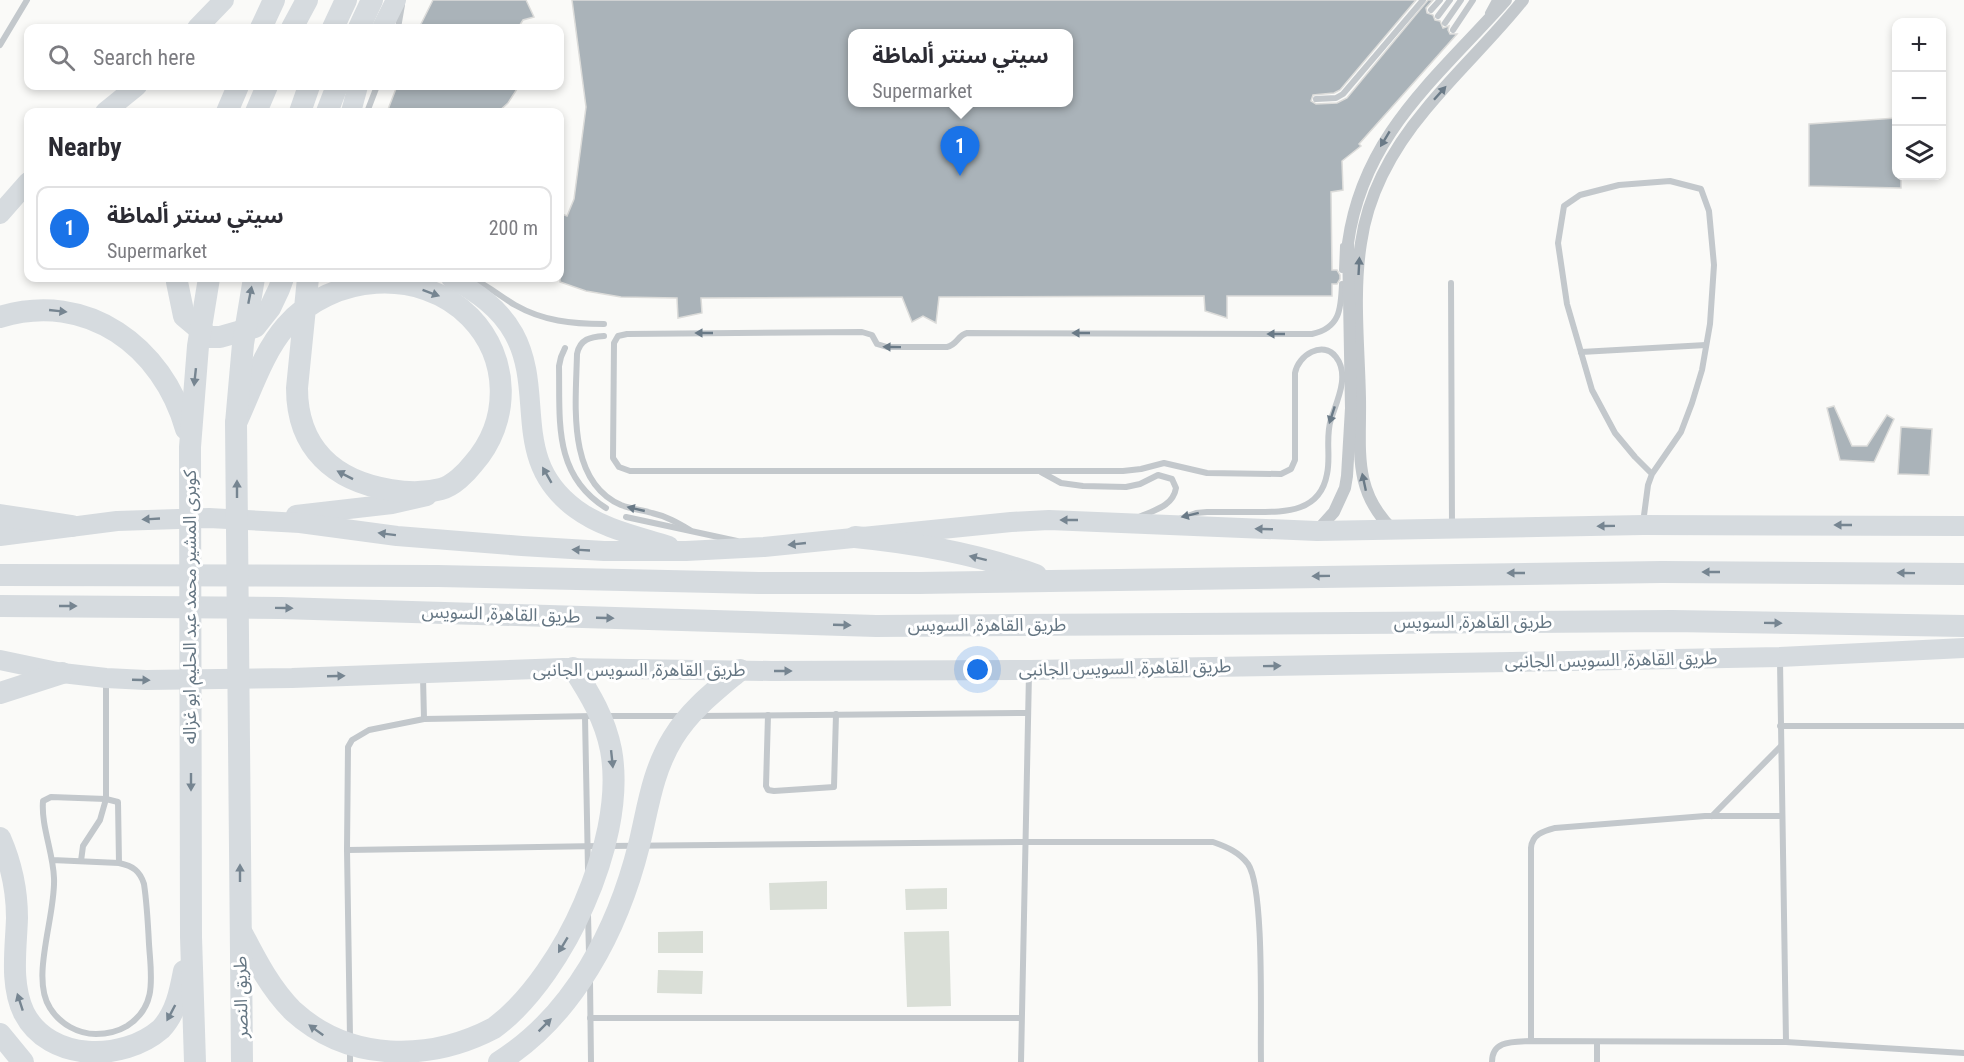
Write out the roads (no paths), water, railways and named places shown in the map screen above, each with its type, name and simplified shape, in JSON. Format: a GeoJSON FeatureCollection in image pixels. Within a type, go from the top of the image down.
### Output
{"type":"FeatureCollection","features":[{"type":"Feature","properties":{"kind":"highway"},"geometry":{"type":"LineString","coordinates":[[263,24],[274,0]]}},
{"type":"Feature","properties":{"kind":"highway"},"geometry":{"type":"LineString","coordinates":[[294,24],[307,0]]}},
{"type":"Feature","properties":{"kind":"highway"},"geometry":{"type":"LineString","coordinates":[[335,24],[346,0]]}},
{"type":"Feature","properties":{"kind":"highway"},"geometry":{"type":"LineString","coordinates":[[361,24],[372,0]]}},
{"type":"Feature","properties":{"kind":"highway"},"geometry":{"type":"LineString","coordinates":[[229,108],[236,90]]}},
{"type":"Feature","properties":{"kind":"highway"},"geometry":{"type":"LineString","coordinates":[[258,108],[265,90]]}},
{"type":"Feature","properties":{"kind":"highway"},"geometry":{"type":"LineString","coordinates":[[301,108],[308,90]]}},
{"type":"Feature","properties":{"kind":"highway"},"geometry":{"type":"LineString","coordinates":[[329,108],[336,90]]}},
{"type":"Feature","properties":{"kind":"highway"},"geometry":{"type":"LineString","coordinates":[[177,282],[184,316],[209,337],[220,337],[255,327],[270,309],[281,282]]}},
{"type":"Feature","properties":{"kind":"highway","name":"كوبرى المشير محمد عبد الحليم ابو غزاله"},"geometry":{"type":"LineString","coordinates":[[191,937],[190,447],[198,346],[208,282]]}},
{"type":"Feature","properties":{"kind":"highway"},"geometry":{"type":"LineString","coordinates":[[253,282],[243,344],[236,423],[240,931],[269,981],[292,1010],[321,1035],[355,1053],[394,1060],[433,1056],[467,1045],[496,1026],[535,986],[566,940],[590,891],[605,841],[612,789],[611,752],[602,717],[573,668]]}},
{"type":"Feature","properties":{"kind":"highway"},"geometry":{"type":"LineString","coordinates":[[236,423],[269,352],[286,326],[309,305],[336,290],[382,282],[413,286],[442,297],[456,305],[487,338],[499,366],[501,382],[500,412],[490,441],[470,468],[443,489],[396,491],[366,484],[338,472],[322,458],[310,441],[299,415],[297,387],[308,282]]}},
{"type":"Feature","properties":{"kind":"highway"},"geometry":{"type":"LineString","coordinates":[[0,317],[35,310],[70,313],[106,325],[122,335],[150,360],[172,392],[180,410],[190,447]]}},
{"type":"Feature","properties":{"kind":"highway"},"geometry":{"type":"LineString","coordinates":[[0,515],[72,526]]}},
{"type":"Feature","properties":{"kind":"highway"},"geometry":{"type":"LineString","coordinates":[[855,537],[956,552],[1054,581]]}},
{"type":"Feature","properties":{"kind":"highway","name":"طريق القاهرة, السويس"},"geometry":{"type":"LineString","coordinates":[[6,575],[438,576],[759,583],[1662,572],[1964,574]]}},
{"type":"Feature","properties":{"kind":"highway","name":"طريق القاهرة, السويس"},"geometry":{"type":"LineString","coordinates":[[5,606],[281,608],[876,626],[1672,621],[1964,626]]}},
{"type":"Feature","properties":{"kind":"highway"},"geometry":{"type":"LineString","coordinates":[[499,1062],[530,1040],[547,1023],[563,1005],[589,967],[609,931],[632,873],[650,793],[663,755],[683,722],[709,695],[740,670]]}},
{"type":"Feature","properties":{"kind":"highway"},"geometry":{"type":"LineString","coordinates":[[0,693],[62,673]]}},
{"type":"Feature","properties":{"kind":"highway"},"geometry":{"type":"LineString","coordinates":[[0,838],[9,862],[16,898],[15,973],[19,1000],[31,1025],[51,1044],[63,1051],[89,1059],[110,1058],[130,1053],[153,1038],[171,1016],[176,1004],[191,937]]}},
{"type":"Feature","properties":{"kind":"highway","name":"طريق النصر"},"geometry":{"type":"LineString","coordinates":[[240,931],[242,1062]]}},
{"type":"Feature","properties":{"kind":"highway"},"geometry":{"type":"LineString","coordinates":[[191,937],[195,1062]]}},
{"type":"Feature","properties":{"kind":"highway"},"geometry":{"type":"LineString","coordinates":[[0,1034],[23,1062]]}},
{"type":"Feature","properties":{"kind":"main road"},"geometry":{"type":"LineString","coordinates":[[201,24],[224,0]]}},
{"type":"Feature","properties":{"kind":"main road"},"geometry":{"type":"LineString","coordinates":[[384,24],[396,0]]}},
{"type":"Feature","properties":{"kind":"main road"},"geometry":{"type":"LineString","coordinates":[[110,108],[132,90]]}},
{"type":"Feature","properties":{"kind":"main road"},"geometry":{"type":"LineString","coordinates":[[352,108],[357,90]]}},
{"type":"Feature","properties":{"kind":"main road"},"geometry":{"type":"LineString","coordinates":[[0,214],[24,187]]}},
{"type":"Feature","properties":{"kind":"main road"},"geometry":{"type":"LineString","coordinates":[[457,282],[485,299],[501,315],[515,335],[525,368],[533,442],[548,479],[561,495],[576,509],[608,527],[686,552]]}},
{"type":"Feature","properties":{"kind":"main road"},"geometry":{"type":"LineString","coordinates":[[0,536],[72,526],[163,519],[254,519],[392,504],[419,498],[443,489]]}},
{"type":"Feature","properties":{"kind":"main road"},"geometry":{"type":"LineString","coordinates":[[254,519],[397,536],[522,546],[604,551],[686,552],[764,547],[1049,520],[1317,531],[1643,525],[1964,526]]}},
{"type":"Feature","properties":{"kind":"main road","name":"طريق القاهرة, السويس الجانبى"},"geometry":{"type":"LineString","coordinates":[[0,660],[62,673],[146,680],[573,668],[1030,670],[1780,657],[1964,648]]}},
{"type":"Feature","properties":{"kind":"street"},"geometry":{"type":"LineString","coordinates":[[1317,531],[1334,512],[1345,489],[1347,476],[1351,408],[1348,254],[1351,223],[1363,184],[1391,130],[1414,99],[1506,0]]}},
{"type":"Feature","properties":{"kind":"street"},"geometry":{"type":"LineString","coordinates":[[1394,531],[1379,516],[1373,506],[1362,474],[1358,287],[1361,242],[1366,220],[1381,178],[1415,123],[1523,0]]}},
{"type":"Feature","properties":{"kind":"lane"},"geometry":{"type":"LineString","coordinates":[[0,45],[27,0]]}},
{"type":"Feature","properties":{"kind":"lane"},"geometry":{"type":"LineString","coordinates":[[399,24],[402,0]]}},
{"type":"Feature","properties":{"kind":"lane"},"geometry":{"type":"LineString","coordinates":[[1316,99],[1336,98],[1343,94],[1423,0]]}},
{"type":"Feature","properties":{"kind":"lane"},"geometry":{"type":"LineString","coordinates":[[1431,10],[1440,0]]}},
{"type":"Feature","properties":{"kind":"lane"},"geometry":{"type":"LineString","coordinates":[[1438,16],[1450,0]]}},
{"type":"Feature","properties":{"kind":"lane"},"geometry":{"type":"LineString","coordinates":[[1445,23],[1461,0]]}},
{"type":"Feature","properties":{"kind":"lane"},"geometry":{"type":"LineString","coordinates":[[1453,30],[1473,0]]}},
{"type":"Feature","properties":{"kind":"lane"},"geometry":{"type":"LineString","coordinates":[[1480,30],[1495,0]]}},
{"type":"Feature","properties":{"kind":"lane"},"geometry":{"type":"LineString","coordinates":[[369,108],[375,90]]}},
{"type":"Feature","properties":{"kind":"lane"},"geometry":{"type":"LineString","coordinates":[[1643,525],[1648,485],[1652,474],[1681,432],[1698,381],[1710,324],[1714,265],[1709,211],[1701,189],[1670,182],[1619,185],[1580,195],[1564,206],[1558,243],[1568,303],[1592,390],[1615,433],[1652,474]]}},
{"type":"Feature","properties":{"kind":"lane"},"geometry":{"type":"LineString","coordinates":[[1341,270],[1343,250],[1351,223]]}},
{"type":"Feature","properties":{"kind":"lane"},"geometry":{"type":"LineString","coordinates":[[477,282],[512,304],[536,315],[567,323],[604,324]]}},
{"type":"Feature","properties":{"kind":"lane"},"geometry":{"type":"LineString","coordinates":[[1451,283],[1452,530]]}},
{"type":"Feature","properties":{"kind":"lane"},"geometry":{"type":"LineString","coordinates":[[1165,526],[1184,516],[1196,513],[1284,512],[1305,506],[1313,500],[1320,492],[1328,473],[1328,431],[1341,389],[1340,366],[1335,355],[1326,351],[1315,351],[1304,355],[1298,363],[1295,373],[1295,460],[1290,469],[1281,474],[1207,473],[1164,463],[1132,471],[624,470],[613,458],[614,343],[622,334],[862,332],[872,335],[878,344],[887,347],[947,347],[955,344],[960,336],[968,333],[1312,334],[1323,331],[1336,319],[1341,307],[1342,284]]}},
{"type":"Feature","properties":{"kind":"lane"},"geometry":{"type":"LineString","coordinates":[[604,336],[585,339],[578,348],[577,354],[576,433],[581,456],[589,476],[602,492],[619,504],[666,517],[690,530]]}},
{"type":"Feature","properties":{"kind":"lane"},"geometry":{"type":"LineString","coordinates":[[1581,352],[1706,345]]}},
{"type":"Feature","properties":{"kind":"lane"},"geometry":{"type":"LineString","coordinates":[[565,348],[559,366],[561,431],[566,459],[577,482],[585,492],[606,508]]}},
{"type":"Feature","properties":{"kind":"lane"},"geometry":{"type":"LineString","coordinates":[[1041,471],[1061,483],[1083,486],[1126,487],[1140,484],[1158,475],[1172,478],[1176,488],[1170,501],[1163,507],[1126,523]]}},
{"type":"Feature","properties":{"kind":"lane"},"geometry":{"type":"LineString","coordinates":[[626,517],[764,547]]}},
{"type":"Feature","properties":{"kind":"lane"},"geometry":{"type":"LineString","coordinates":[[1780,657],[1779,726],[1786,1042]]}},
{"type":"Feature","properties":{"kind":"lane"},"geometry":{"type":"LineString","coordinates":[[1021,1062],[1024,842],[1030,670]]}},
{"type":"Feature","properties":{"kind":"lane"},"geometry":{"type":"LineString","coordinates":[[423,673],[424,719]]}},
{"type":"Feature","properties":{"kind":"lane"},"geometry":{"type":"LineString","coordinates":[[81,861],[87,839],[100,820],[106,799],[106,678]]}},
{"type":"Feature","properties":{"kind":"lane"},"geometry":{"type":"LineString","coordinates":[[350,1062],[348,747],[352,740],[369,730],[424,719],[1028,713]]}},
{"type":"Feature","properties":{"kind":"lane"},"geometry":{"type":"LineString","coordinates":[[768,715],[766,786],[768,790],[774,791],[834,787],[836,714]]}},
{"type":"Feature","properties":{"kind":"lane"},"geometry":{"type":"LineString","coordinates":[[585,717],[591,1062]]}},
{"type":"Feature","properties":{"kind":"lane"},"geometry":{"type":"LineString","coordinates":[[1779,726],[1964,726]]}},
{"type":"Feature","properties":{"kind":"lane"},"geometry":{"type":"LineString","coordinates":[[1712,816],[1780,747]]}},
{"type":"Feature","properties":{"kind":"lane"},"geometry":{"type":"LineString","coordinates":[[52,860],[130,865],[137,870],[144,884],[152,984],[145,1009],[135,1021],[121,1030],[105,1034],[89,1034],[74,1029],[60,1020],[50,1008],[43,993],[41,977],[53,905],[54,878],[43,801],[51,797],[116,800],[118,804],[119,863]]}},
{"type":"Feature","properties":{"kind":"lane"},"geometry":{"type":"LineString","coordinates":[[1531,1041],[1531,848],[1538,834],[1555,828],[1712,816],[1781,816]]}},
{"type":"Feature","properties":{"kind":"lane"},"geometry":{"type":"LineString","coordinates":[[347,850],[1214,842],[1234,850],[1248,865],[1255,881],[1259,913],[1261,1062]]}},
{"type":"Feature","properties":{"kind":"lane"},"geometry":{"type":"LineString","coordinates":[[590,1018],[1022,1018]]}},
{"type":"Feature","properties":{"kind":"lane"},"geometry":{"type":"LineString","coordinates":[[1492,1062],[1493,1051],[1500,1045],[1509,1042],[1531,1041],[1786,1042],[1964,1053]]}},
{"type":"Feature","properties":{"kind":"lane"},"geometry":{"type":"LineString","coordinates":[[1597,1042],[1597,1062]]}},
{"type":"Feature","properties":{"kind":"place","name":"سيتي سنتر ألماظة"},"geometry":{"type":"Point","coordinates":[960,176]}}]}
